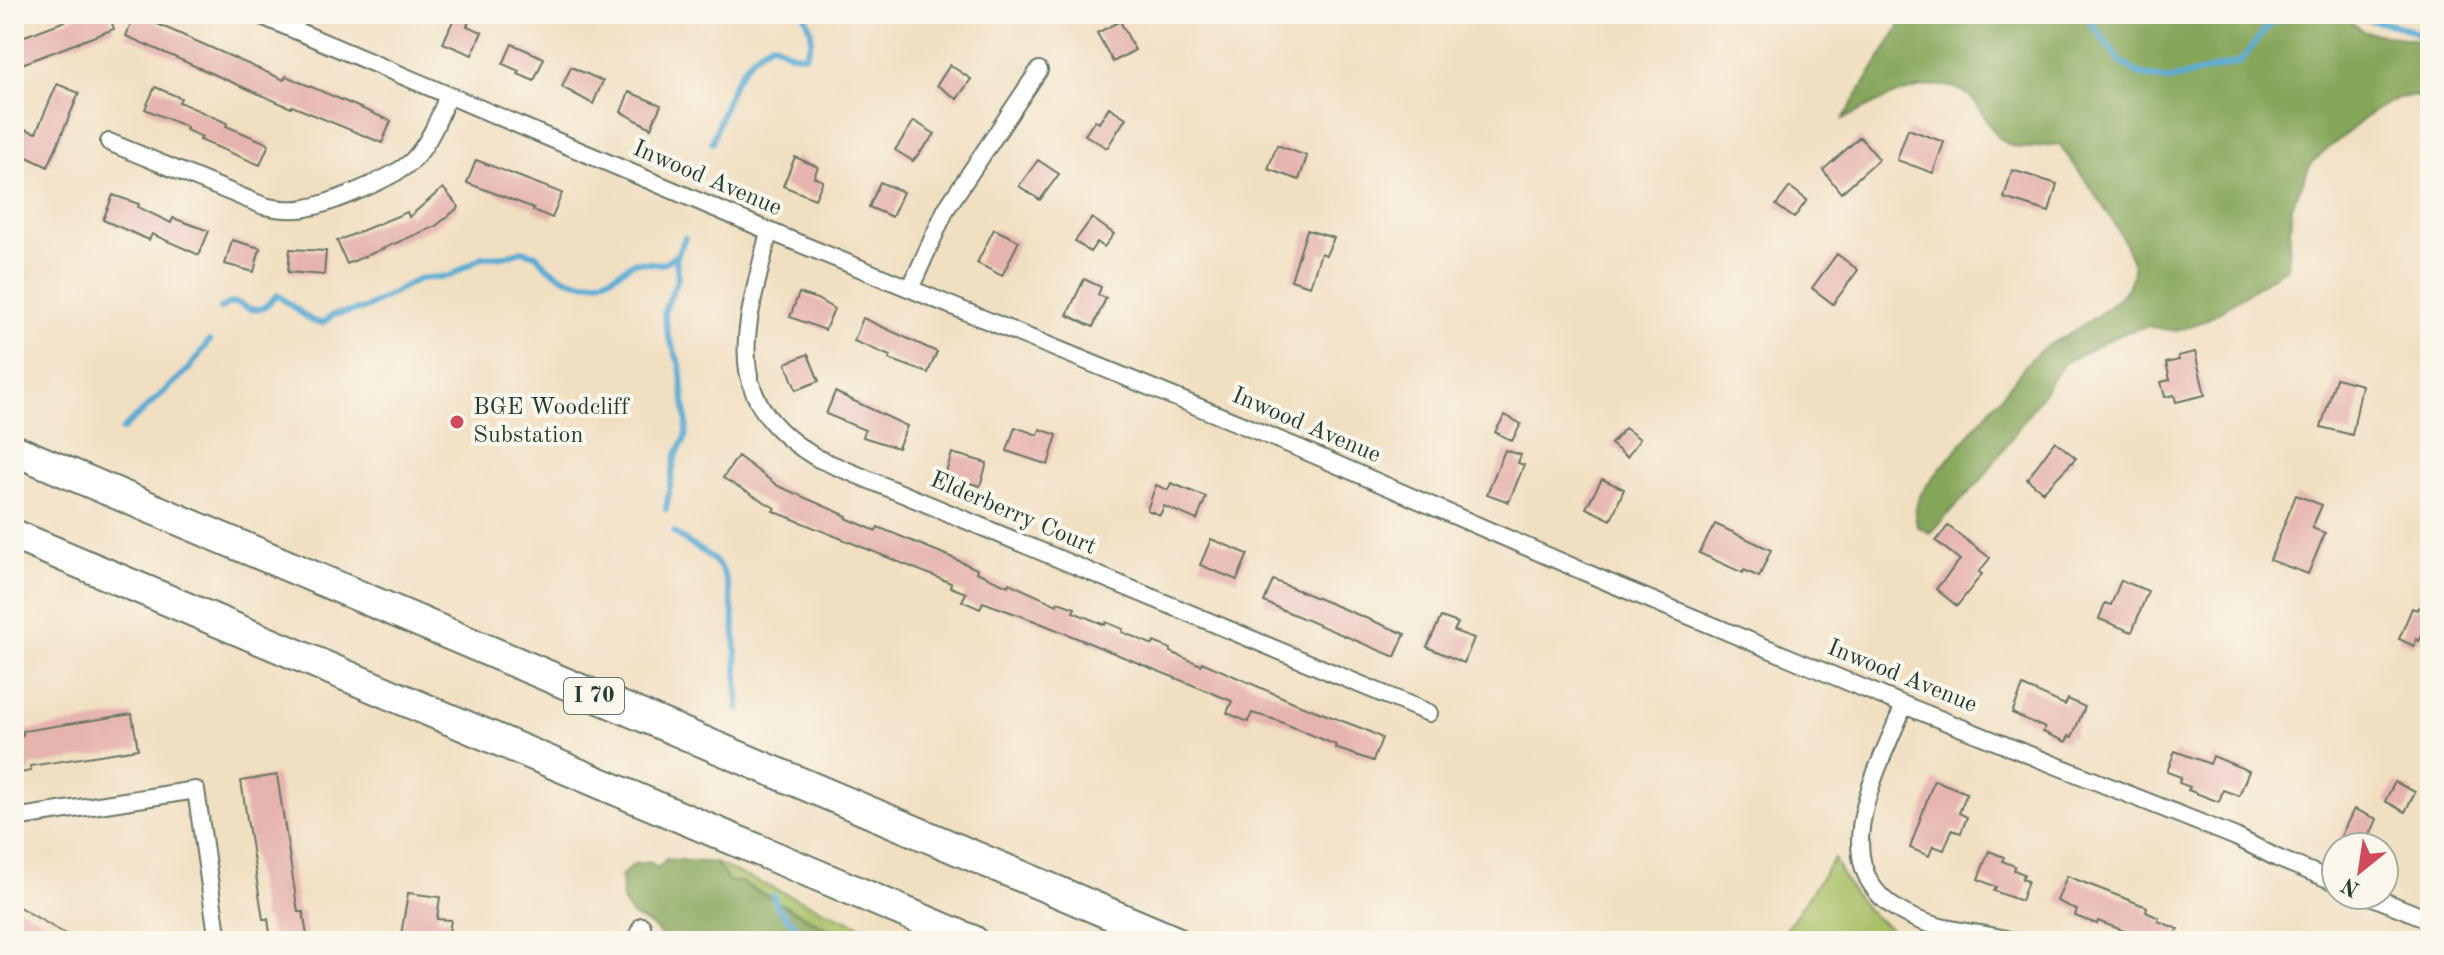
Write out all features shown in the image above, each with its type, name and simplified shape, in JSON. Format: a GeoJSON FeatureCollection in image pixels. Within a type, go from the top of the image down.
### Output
{"type":"FeatureCollection","features":[{"type":"Feature","properties":{"kind":"highway","name":"I 70"},"geometry":{"type":"LineString","coordinates":[[14,450],[1174,941]]}},
{"type":"Feature","properties":{"kind":"highway"},"geometry":{"type":"LineString","coordinates":[[14,535],[973,941]]}},
{"type":"Feature","properties":{"kind":"street","name":"Inwood Avenue"},"geometry":{"type":"LineString","coordinates":[[257,14],[769,231],[1301,449],[1904,705],[2236,837],[2320,875]]}},
{"type":"Feature","properties":{"kind":"street"},"geometry":{"type":"LineString","coordinates":[[910,289],[946,209],[1039,70]]}},
{"type":"Feature","properties":{"kind":"street"},"geometry":{"type":"LineString","coordinates":[[109,142],[264,206],[285,210],[305,209],[380,180],[412,162],[435,127],[448,95]]}},
{"type":"Feature","properties":{"kind":"street","name":"Elderberry Court"},"geometry":{"type":"LineString","coordinates":[[769,231],[745,346],[748,371],[765,416],[796,446],[833,465],[1429,713]]}},
{"type":"Feature","properties":{"kind":"street"},"geometry":{"type":"LineString","coordinates":[[1904,705],[1859,825],[1859,847],[1864,868],[1874,887],[1904,914],[1939,926],[2013,941]]}},
{"type":"Feature","properties":{"kind":"street"},"geometry":{"type":"LineString","coordinates":[[14,818],[196,790],[218,941]]}},
{"type":"Feature","properties":{"kind":"street"},"geometry":{"type":"LineString","coordinates":[[2400,908],[2430,920]]}},
{"type":"Feature","properties":{"kind":"green space"},"geometry":{"type":"Polygon","coordinates":[[[1907,14],[2339,14],[2365,32],[2430,42],[2430,114],[2427,100],[2413,96],[2398,98],[2371,113],[2311,163],[2292,206],[2287,267],[2206,320],[2177,331],[2147,326],[2118,335],[2064,363],[1983,478],[1930,533],[1917,526],[1915,514],[1928,484],[2033,356],[2111,305],[2130,283],[2133,271],[2131,258],[2115,224],[2059,144],[2028,148],[2004,142],[1975,102],[1962,91],[1946,86],[1910,90],[1843,119],[1907,14]]]}},
{"type":"Feature","properties":{"kind":"green space"},"geometry":{"type":"Polygon","coordinates":[[[666,859],[715,863],[729,882],[741,882],[850,941],[675,941],[661,936],[654,927],[633,916],[623,903],[621,876],[634,864],[650,862],[658,868],[666,859]]]}},
{"type":"Feature","properties":{"kind":"green space"},"geometry":{"type":"Polygon","coordinates":[[[1834,859],[1860,902],[1899,935],[1897,941],[1778,941],[1834,859]]]}},
{"type":"Feature","properties":{"kind":"green space"},"geometry":{"type":"Polygon","coordinates":[[[715,863],[895,941],[850,941],[741,882],[729,882],[715,863]]]}},
{"type":"Feature","properties":{"kind":"building"},"geometry":{"type":"Polygon","coordinates":[[[84,14],[109,14],[114,29],[14,67],[14,40],[84,14]]]}},
{"type":"Feature","properties":{"kind":"building"},"geometry":{"type":"Polygon","coordinates":[[[135,14],[284,80],[286,76],[391,121],[382,143],[291,108],[126,36],[135,14]]]}},
{"type":"Feature","properties":{"kind":"building"},"geometry":{"type":"Polygon","coordinates":[[[456,14],[471,18],[467,26],[482,32],[472,55],[443,43],[456,14]]]}},
{"type":"Feature","properties":{"kind":"building"},"geometry":{"type":"Polygon","coordinates":[[[1120,21],[1135,50],[1113,62],[1097,33],[1120,21]]]}},
{"type":"Feature","properties":{"kind":"building"},"geometry":{"type":"Polygon","coordinates":[[[512,44],[544,58],[534,81],[503,64],[512,44]]]}},
{"type":"Feature","properties":{"kind":"building"},"geometry":{"type":"Polygon","coordinates":[[[950,65],[971,79],[957,99],[937,85],[950,65]]]}},
{"type":"Feature","properties":{"kind":"building"},"geometry":{"type":"Polygon","coordinates":[[[571,67],[603,81],[593,104],[562,87],[571,67]]]}},
{"type":"Feature","properties":{"kind":"building"},"geometry":{"type":"Polygon","coordinates":[[[57,84],[79,93],[48,167],[14,151],[14,147],[22,128],[36,133],[57,84]]]}},
{"type":"Feature","properties":{"kind":"building"},"geometry":{"type":"Polygon","coordinates":[[[155,87],[181,98],[179,102],[227,123],[226,126],[269,144],[260,165],[200,140],[202,137],[186,130],[187,127],[145,109],[155,87]]]}},
{"type":"Feature","properties":{"kind":"building"},"geometry":{"type":"Polygon","coordinates":[[[629,92],[661,105],[651,128],[621,112],[629,92]]]}},
{"type":"Feature","properties":{"kind":"building"},"geometry":{"type":"Polygon","coordinates":[[[1109,107],[1126,118],[1107,148],[1085,135],[1095,120],[1099,123],[1109,107]]]}},
{"type":"Feature","properties":{"kind":"building"},"geometry":{"type":"Polygon","coordinates":[[[914,121],[935,134],[913,161],[895,150],[914,121]]]}},
{"type":"Feature","properties":{"kind":"building"},"geometry":{"type":"Polygon","coordinates":[[[1908,129],[1944,142],[1933,173],[1897,160],[1908,129]]]}},
{"type":"Feature","properties":{"kind":"building"},"geometry":{"type":"Polygon","coordinates":[[[1860,137],[1879,159],[1841,193],[1823,170],[1860,137]]]}},
{"type":"Feature","properties":{"kind":"building"},"geometry":{"type":"Polygon","coordinates":[[[1277,145],[1307,156],[1299,180],[1268,169],[1277,145]]]}},
{"type":"Feature","properties":{"kind":"building"},"geometry":{"type":"Polygon","coordinates":[[[795,157],[818,167],[814,177],[823,181],[815,199],[783,186],[795,157]]]}},
{"type":"Feature","properties":{"kind":"building"},"geometry":{"type":"Polygon","coordinates":[[[476,160],[562,193],[552,218],[467,183],[476,160]]]}},
{"type":"Feature","properties":{"kind":"building"},"geometry":{"type":"Polygon","coordinates":[[[1038,160],[1059,174],[1040,200],[1019,186],[1038,160]]]}},
{"type":"Feature","properties":{"kind":"building"},"geometry":{"type":"Polygon","coordinates":[[[2012,170],[2057,184],[2049,212],[2004,198],[2012,170]]]}},
{"type":"Feature","properties":{"kind":"building"},"geometry":{"type":"Polygon","coordinates":[[[880,182],[903,192],[892,217],[869,207],[880,182]]]}},
{"type":"Feature","properties":{"kind":"building"},"geometry":{"type":"Polygon","coordinates":[[[1790,187],[1807,200],[1794,218],[1776,205],[1790,187]]]}},
{"type":"Feature","properties":{"kind":"building"},"geometry":{"type":"Polygon","coordinates":[[[443,188],[459,207],[436,226],[347,264],[337,241],[407,212],[409,217],[443,188]]]}},
{"type":"Feature","properties":{"kind":"building"},"geometry":{"type":"Polygon","coordinates":[[[113,195],[139,204],[138,207],[171,223],[173,218],[209,231],[199,255],[152,234],[149,240],[103,220],[113,195]]]}},
{"type":"Feature","properties":{"kind":"building"},"geometry":{"type":"Polygon","coordinates":[[[1092,218],[1114,234],[1104,247],[1097,242],[1090,252],[1075,241],[1092,218]]]}},
{"type":"Feature","properties":{"kind":"building"},"geometry":{"type":"Polygon","coordinates":[[[994,229],[1019,241],[1002,276],[977,263],[994,229]]]}},
{"type":"Feature","properties":{"kind":"building"},"geometry":{"type":"Polygon","coordinates":[[[1307,230],[1334,238],[1326,255],[1321,253],[1310,286],[1291,280],[1307,230]]]}},
{"type":"Feature","properties":{"kind":"building"},"geometry":{"type":"Polygon","coordinates":[[[232,240],[260,248],[254,272],[225,264],[232,240]]]}},
{"type":"Feature","properties":{"kind":"building"},"geometry":{"type":"Polygon","coordinates":[[[290,249],[326,251],[324,275],[288,272],[290,249]]]}},
{"type":"Feature","properties":{"kind":"building"},"geometry":{"type":"Polygon","coordinates":[[[1837,254],[1858,270],[1833,304],[1812,288],[1837,254]]]}},
{"type":"Feature","properties":{"kind":"building"},"geometry":{"type":"Polygon","coordinates":[[[1084,279],[1101,287],[1098,295],[1106,298],[1093,327],[1067,315],[1084,279]]]}},
{"type":"Feature","properties":{"kind":"building"},"geometry":{"type":"Polygon","coordinates":[[[799,293],[834,309],[825,330],[790,317],[799,293]]]}},
{"type":"Feature","properties":{"kind":"building"},"geometry":{"type":"Polygon","coordinates":[[[863,318],[937,352],[928,373],[889,359],[890,356],[854,341],[863,318]]]}},
{"type":"Feature","properties":{"kind":"building"},"geometry":{"type":"Polygon","coordinates":[[[2195,352],[2205,395],[2176,402],[2174,395],[2165,397],[2161,382],[2170,380],[2166,363],[2195,352]]]}},
{"type":"Feature","properties":{"kind":"building"},"geometry":{"type":"Polygon","coordinates":[[[808,354],[819,381],[796,390],[786,363],[808,354]]]}},
{"type":"Feature","properties":{"kind":"building"},"geometry":{"type":"Polygon","coordinates":[[[2336,378],[2362,385],[2352,435],[2321,427],[2336,378]]]}},
{"type":"Feature","properties":{"kind":"building"},"geometry":{"type":"Polygon","coordinates":[[[835,392],[907,426],[898,448],[863,437],[865,430],[826,414],[835,392]]]}},
{"type":"Feature","properties":{"kind":"building"},"geometry":{"type":"Polygon","coordinates":[[[1505,415],[1521,424],[1512,441],[1495,432],[1505,415]]]}},
{"type":"Feature","properties":{"kind":"building"},"geometry":{"type":"Polygon","coordinates":[[[1015,427],[1038,435],[1040,429],[1057,435],[1048,465],[1007,451],[1015,427]]]}},
{"type":"Feature","properties":{"kind":"building"},"geometry":{"type":"Polygon","coordinates":[[[1625,428],[1640,439],[1627,457],[1611,444],[1625,428]]]}},
{"type":"Feature","properties":{"kind":"building"},"geometry":{"type":"Polygon","coordinates":[[[2055,441],[2076,458],[2043,492],[2027,479],[2055,441]]]}},
{"type":"Feature","properties":{"kind":"building"},"geometry":{"type":"Polygon","coordinates":[[[1505,450],[1521,455],[1518,463],[1524,465],[1509,502],[1487,494],[1505,450]]]}},
{"type":"Feature","properties":{"kind":"building"},"geometry":{"type":"Polygon","coordinates":[[[952,453],[987,463],[980,486],[945,476],[952,453]]]}},
{"type":"Feature","properties":{"kind":"building"},"geometry":{"type":"Polygon","coordinates":[[[738,456],[778,486],[846,518],[876,531],[878,527],[977,569],[976,572],[1008,586],[1009,583],[1057,605],[1058,602],[1075,608],[1073,612],[1105,625],[1106,622],[1123,629],[1122,632],[1171,649],[1170,652],[1201,665],[1202,662],[1366,730],[1382,738],[1373,761],[1335,748],[1336,745],[1276,720],[1252,713],[1248,722],[1227,713],[1232,701],[983,602],[980,609],[962,601],[966,593],[950,587],[951,583],[773,511],[775,508],[723,478],[738,456]]]}},
{"type":"Feature","properties":{"kind":"building"},"geometry":{"type":"Polygon","coordinates":[[[1602,479],[1624,489],[1611,520],[1586,508],[1602,479]]]}},
{"type":"Feature","properties":{"kind":"building"},"geometry":{"type":"Polygon","coordinates":[[[1171,483],[1206,497],[1197,520],[1164,506],[1160,515],[1147,510],[1156,485],[1168,490],[1171,483]]]}},
{"type":"Feature","properties":{"kind":"building"},"geometry":{"type":"Polygon","coordinates":[[[2296,495],[2322,505],[2312,528],[2325,533],[2308,574],[2270,560],[2296,495]]]}},
{"type":"Feature","properties":{"kind":"building"},"geometry":{"type":"Polygon","coordinates":[[[1715,524],[1771,550],[1759,577],[1699,553],[1715,524]]]}},
{"type":"Feature","properties":{"kind":"building"},"geometry":{"type":"Polygon","coordinates":[[[1948,526],[1990,558],[1979,572],[1982,574],[1957,606],[1936,589],[1960,560],[1936,541],[1948,526]]]}},
{"type":"Feature","properties":{"kind":"building"},"geometry":{"type":"Polygon","coordinates":[[[1211,539],[1248,554],[1237,580],[1200,565],[1211,539]]]}},
{"type":"Feature","properties":{"kind":"building"},"geometry":{"type":"Polygon","coordinates":[[[1273,580],[1405,634],[1395,657],[1264,602],[1273,580]]]}},
{"type":"Feature","properties":{"kind":"building"},"geometry":{"type":"Polygon","coordinates":[[[2121,580],[2148,591],[2132,632],[2099,619],[2105,603],[2111,605],[2121,580]]]}},
{"type":"Feature","properties":{"kind":"building"},"geometry":{"type":"Polygon","coordinates":[[[2418,607],[2430,612],[2430,618],[2414,646],[2399,639],[2412,608],[2417,610],[2418,607]]]}},
{"type":"Feature","properties":{"kind":"building"},"geometry":{"type":"Polygon","coordinates":[[[1441,617],[1458,623],[1454,631],[1474,638],[1464,663],[1427,647],[1441,617]]]}},
{"type":"Feature","properties":{"kind":"building"},"geometry":{"type":"Polygon","coordinates":[[[2023,686],[2065,705],[2068,699],[2085,707],[2072,737],[2069,736],[2066,742],[2012,713],[2023,686]]]}},
{"type":"Feature","properties":{"kind":"building"},"geometry":{"type":"Polygon","coordinates":[[[132,714],[138,749],[30,766],[31,771],[14,774],[14,737],[23,735],[23,731],[132,714]]]}},
{"type":"Feature","properties":{"kind":"building"},"geometry":{"type":"Polygon","coordinates":[[[2175,751],[2210,764],[2213,756],[2249,771],[2239,796],[2223,790],[2219,802],[2188,790],[2190,787],[2179,783],[2181,777],[2167,772],[2175,751]]]}},
{"type":"Feature","properties":{"kind":"building"},"geometry":{"type":"Polygon","coordinates":[[[277,775],[298,912],[303,912],[308,941],[271,941],[268,919],[263,919],[241,781],[277,775]]]}},
{"type":"Feature","properties":{"kind":"building"},"geometry":{"type":"Polygon","coordinates":[[[1934,780],[1967,793],[1959,813],[1967,817],[1961,833],[1952,830],[1944,850],[1933,846],[1929,856],[1910,848],[1934,780]]]}},
{"type":"Feature","properties":{"kind":"building"},"geometry":{"type":"Polygon","coordinates":[[[2395,782],[2415,792],[2405,812],[2385,801],[2395,782]]]}},
{"type":"Feature","properties":{"kind":"building"},"geometry":{"type":"Polygon","coordinates":[[[2354,809],[2377,819],[2372,831],[2343,831],[2354,809]]]}},
{"type":"Feature","properties":{"kind":"building"},"geometry":{"type":"Polygon","coordinates":[[[1989,851],[2004,857],[2002,861],[2024,874],[2022,879],[2028,881],[2021,901],[1994,891],[1996,887],[1978,879],[1989,851]]]}},
{"type":"Feature","properties":{"kind":"building"},"geometry":{"type":"Polygon","coordinates":[[[2067,876],[2147,907],[2146,912],[2159,918],[2158,921],[2178,929],[2173,941],[2151,941],[2098,921],[2097,924],[2075,916],[2077,910],[2057,901],[2067,876]]]}},
{"type":"Feature","properties":{"kind":"building"},"geometry":{"type":"Polygon","coordinates":[[[408,893],[440,897],[437,919],[451,920],[448,941],[400,941],[408,893]]]}},
{"type":"Feature","properties":{"kind":"building"},"geometry":{"type":"Polygon","coordinates":[[[14,904],[77,941],[14,941],[14,904]]]}},
{"type":"Feature","properties":{"kind":"waterway"},"geometry":{"type":"LineString","coordinates":[[712,143],[733,87],[748,62],[772,43],[792,54],[805,55],[811,35],[804,14]]}},
{"type":"Feature","properties":{"kind":"waterway"},"geometry":{"type":"LineString","coordinates":[[2084,14],[2121,62],[2139,74],[2169,80],[2240,62],[2270,24],[2285,16],[2304,14]]}},
{"type":"Feature","properties":{"kind":"waterway"},"geometry":{"type":"LineString","coordinates":[[2306,14],[2390,24],[2420,35],[2430,43]]}},
{"type":"Feature","properties":{"kind":"waterway"},"geometry":{"type":"LineString","coordinates":[[220,309],[227,304],[238,303],[256,310],[277,295],[312,321],[322,323],[333,315],[364,309],[418,279],[450,276],[482,257],[506,256],[522,251],[536,255],[548,268],[565,278],[583,283],[599,281],[634,262],[663,264],[677,255],[685,238]]}},
{"type":"Feature","properties":{"kind":"waterway"},"geometry":{"type":"LineString","coordinates":[[666,509],[675,457],[685,439],[687,424],[680,365],[668,335],[664,312],[678,278],[676,255]]}},
{"type":"Feature","properties":{"kind":"waterway"},"geometry":{"type":"LineString","coordinates":[[122,430],[189,369],[209,341]]}},
{"type":"Feature","properties":{"kind":"waterway"},"geometry":{"type":"LineString","coordinates":[[674,532],[714,560],[725,578],[733,613],[739,709]]}},
{"type":"Feature","properties":{"kind":"waterway"},"geometry":{"type":"LineString","coordinates":[[773,895],[778,908],[810,941]]}},
{"type":"Feature","properties":{"kind":"place","name":"BGE Woodcliff Substation"},"geometry":{"type":"Point","coordinates":[457,422]}}]}
